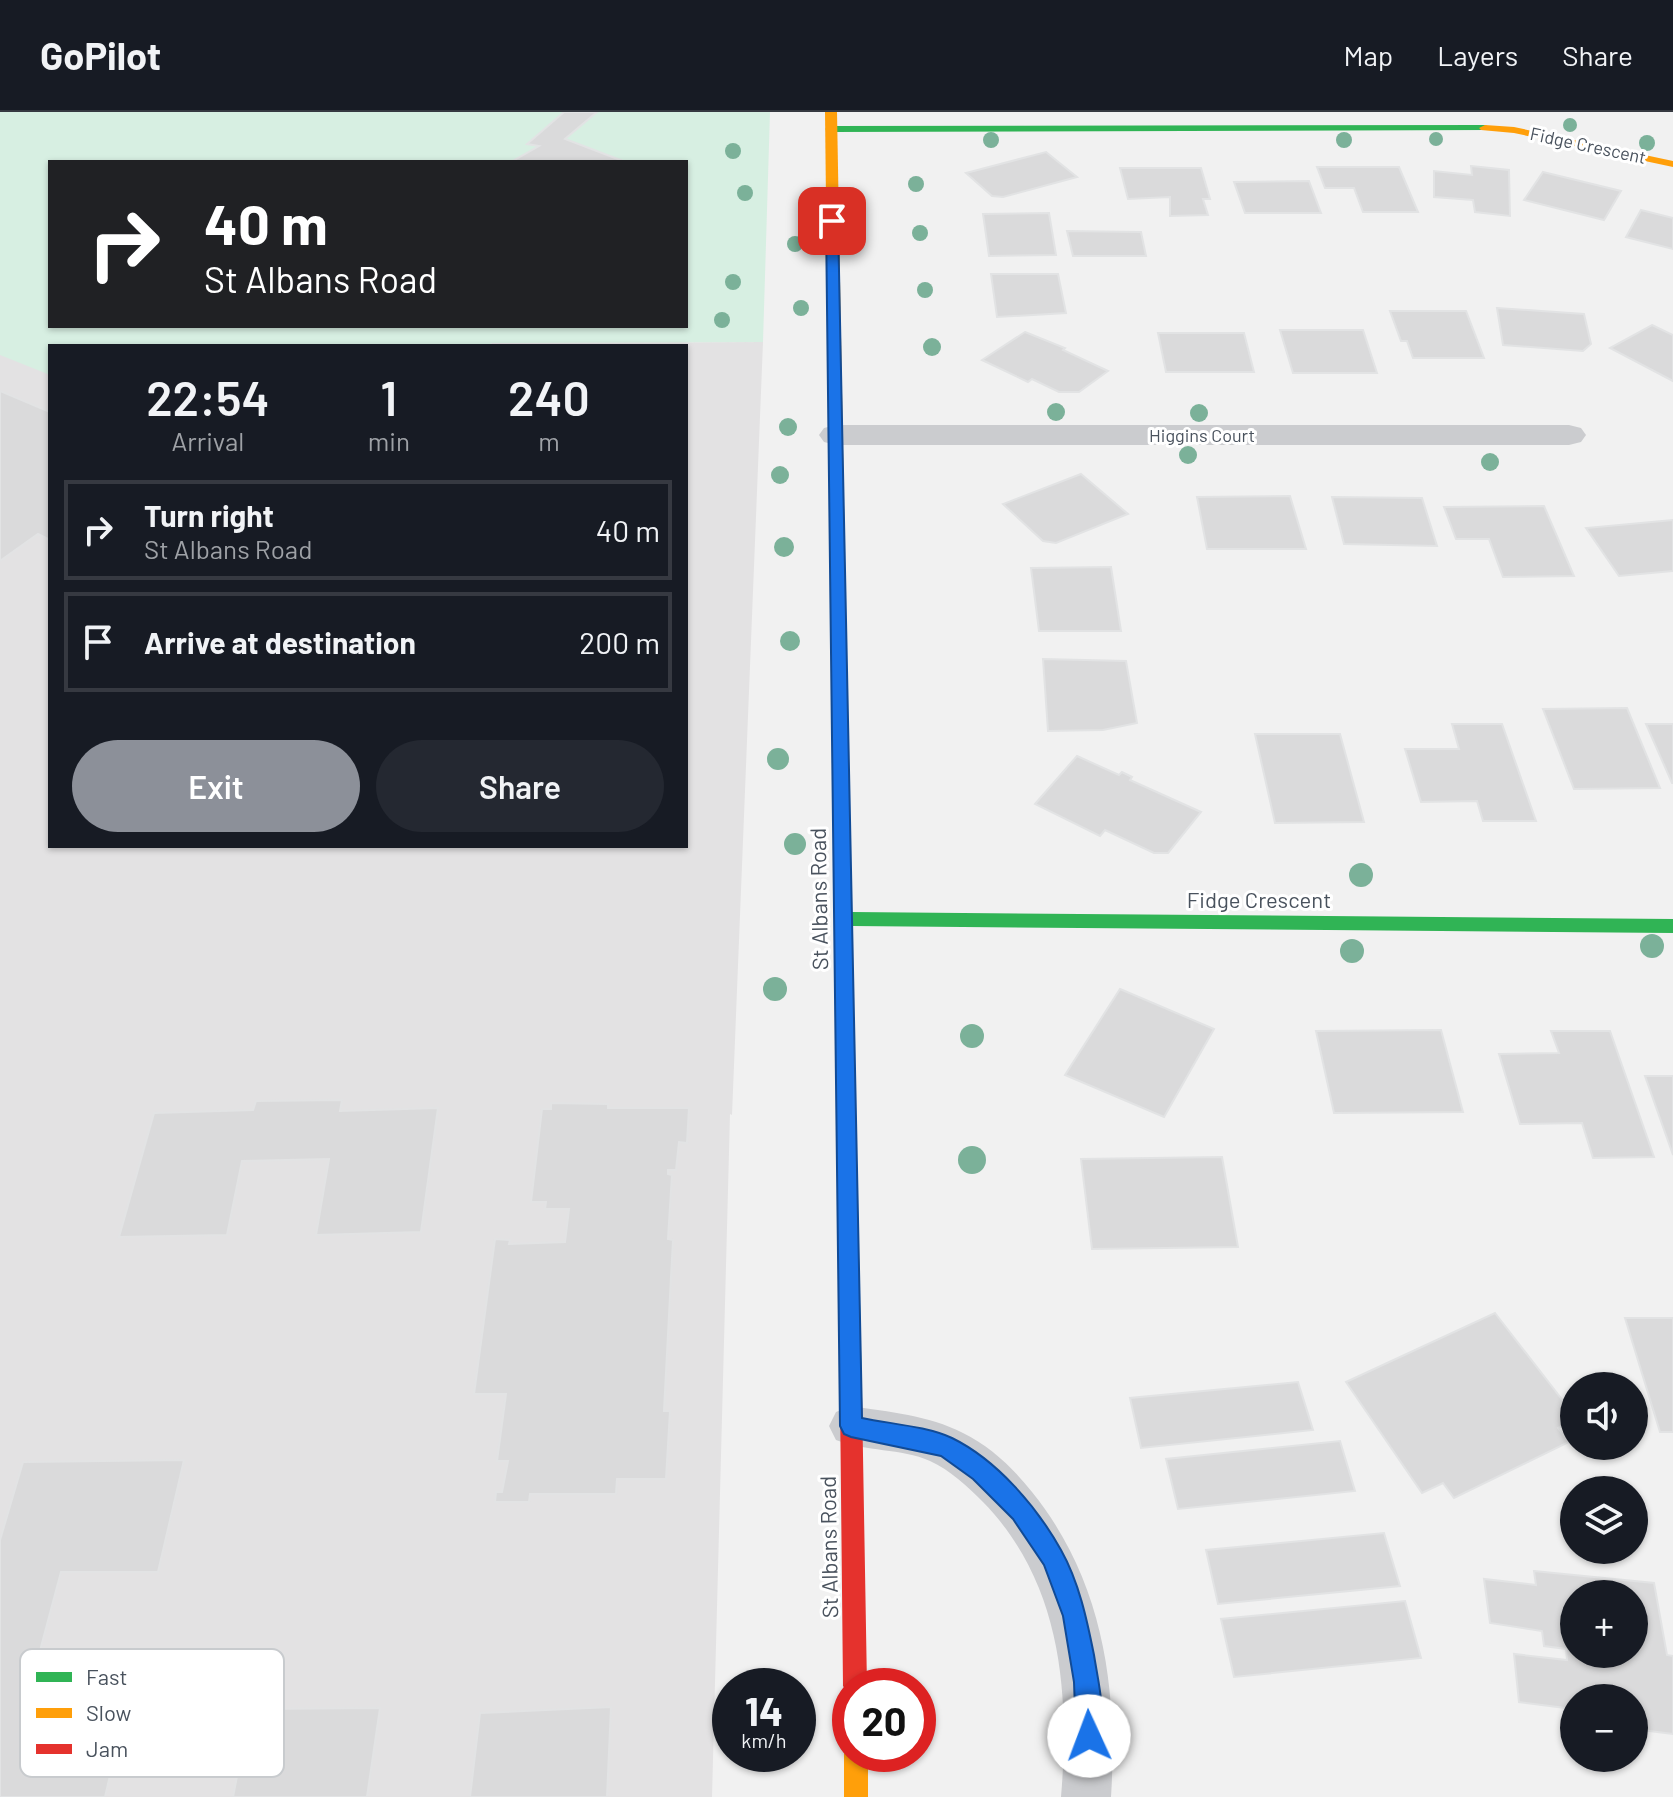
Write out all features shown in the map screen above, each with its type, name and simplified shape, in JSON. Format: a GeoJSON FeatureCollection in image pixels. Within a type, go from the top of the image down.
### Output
{"type":"FeatureCollection","features":[{"type":"Feature","properties":{"kind":"street","name":"Fidge Crescent"},"geometry":{"type":"LineString","coordinates":[[831,120],[1465,126],[1514,130],[1673,164]]}},
{"type":"Feature","properties":{"kind":"street","name":"St Albans Road"},"geometry":{"type":"LineString","coordinates":[[831,120],[855,1668]]}},
{"type":"Feature","properties":{"kind":"street","name":"Higgins Court"},"geometry":{"type":"LineString","coordinates":[[836,435],[1569,435]]}},
{"type":"Feature","properties":{"kind":"street","name":"Fidge Crescent"},"geometry":{"type":"LineString","coordinates":[[844,919],[1673,926]]}},
{"type":"Feature","properties":{"kind":"street"},"geometry":{"type":"LineString","coordinates":[[856,1772],[856,1797]]}},
{"type":"Feature","properties":{"kind":"lane"},"geometry":{"type":"LineString","coordinates":[[851,1426],[934,1442],[954,1451],[1001,1490],[1040,1537],[1064,1584],[1083,1655],[1089,1736],[1086,1797]]}},
{"type":"Feature","properties":{"kind":"shaded area"},"geometry":{"type":"Polygon","coordinates":[[[763,342],[730,1114],[715,1668],[712,1668],[712,1797],[0,1797],[0,352],[48,371],[48,848],[688,848],[688,344],[490,344],[763,342]]]}},
{"type":"Feature","properties":{"kind":"green space"},"geometry":{"type":"Polygon","coordinates":[[[0,112],[770,112],[763,342],[48,344],[48,374],[0,355],[0,112]]]}},
{"type":"Feature","properties":{"kind":"building"},"geometry":{"type":"Polygon","coordinates":[[[564,112],[597,112],[565,139],[620,160],[514,160],[539,146],[527,144],[564,112]]]}},
{"type":"Feature","properties":{"kind":"building"},"geometry":{"type":"Polygon","coordinates":[[[1046,152],[1077,177],[1003,197],[992,196],[966,173],[1046,152]]]}},
{"type":"Feature","properties":{"kind":"building"},"geometry":{"type":"Polygon","coordinates":[[[1471,166],[1509,170],[1510,216],[1475,212],[1473,200],[1434,197],[1434,171],[1472,175],[1471,166]]]}},
{"type":"Feature","properties":{"kind":"building"},"geometry":{"type":"Polygon","coordinates":[[[1317,167],[1399,167],[1418,212],[1363,212],[1354,188],[1325,188],[1317,167]]]}},
{"type":"Feature","properties":{"kind":"building"},"geometry":{"type":"Polygon","coordinates":[[[1120,168],[1201,168],[1210,199],[1203,199],[1208,215],[1170,216],[1170,197],[1128,199],[1120,168]]]}},
{"type":"Feature","properties":{"kind":"building"},"geometry":{"type":"Polygon","coordinates":[[[1543,172],[1621,191],[1604,220],[1524,200],[1543,172]]]}},
{"type":"Feature","properties":{"kind":"building"},"geometry":{"type":"Polygon","coordinates":[[[1309,181],[1321,213],[1245,213],[1234,182],[1309,181]]]}},
{"type":"Feature","properties":{"kind":"building"},"geometry":{"type":"Polygon","coordinates":[[[1641,210],[1673,218],[1673,249],[1626,237],[1641,210]]]}},
{"type":"Feature","properties":{"kind":"building"},"geometry":{"type":"Polygon","coordinates":[[[1049,213],[1056,255],[989,256],[983,214],[1049,213]]]}},
{"type":"Feature","properties":{"kind":"building"},"geometry":{"type":"Polygon","coordinates":[[[1067,231],[1141,232],[1146,256],[1073,256],[1067,231]]]}},
{"type":"Feature","properties":{"kind":"building"},"geometry":{"type":"Polygon","coordinates":[[[991,274],[1058,274],[1066,313],[997,317],[991,274]]]}},
{"type":"Feature","properties":{"kind":"building"},"geometry":{"type":"Polygon","coordinates":[[[1497,308],[1584,314],[1591,344],[1583,351],[1503,345],[1497,308]]]}},
{"type":"Feature","properties":{"kind":"building"},"geometry":{"type":"Polygon","coordinates":[[[1390,311],[1466,311],[1484,358],[1413,358],[1407,341],[1401,341],[1390,311]]]}},
{"type":"Feature","properties":{"kind":"building"},"geometry":{"type":"Polygon","coordinates":[[[1652,325],[1673,335],[1673,381],[1610,348],[1652,325]]]}},
{"type":"Feature","properties":{"kind":"building"},"geometry":{"type":"Polygon","coordinates":[[[1280,330],[1363,330],[1377,373],[1293,373],[1280,330]]]}},
{"type":"Feature","properties":{"kind":"building"},"geometry":{"type":"Polygon","coordinates":[[[1025,332],[1065,348],[1063,350],[1108,371],[1079,392],[1059,392],[1032,379],[1028,382],[982,360],[1025,332]]]}},
{"type":"Feature","properties":{"kind":"building"},"geometry":{"type":"Polygon","coordinates":[[[1158,333],[1244,333],[1254,372],[1166,372],[1158,333]]]}},
{"type":"Feature","properties":{"kind":"building"},"geometry":{"type":"Polygon","coordinates":[[[0,391],[48,411],[48,539],[38,534],[0,561],[0,391]]]}},
{"type":"Feature","properties":{"kind":"building"},"geometry":{"type":"Polygon","coordinates":[[[1081,474],[1128,514],[1056,543],[1043,541],[1003,504],[1081,474]]]}},
{"type":"Feature","properties":{"kind":"building"},"geometry":{"type":"Polygon","coordinates":[[[1290,496],[1306,549],[1207,549],[1197,497],[1290,496]]]}},
{"type":"Feature","properties":{"kind":"building"},"geometry":{"type":"Polygon","coordinates":[[[1332,497],[1422,498],[1437,546],[1344,544],[1332,497]]]}},
{"type":"Feature","properties":{"kind":"building"},"geometry":{"type":"Polygon","coordinates":[[[1544,506],[1574,576],[1503,577],[1489,539],[1456,539],[1444,507],[1544,506]]]}},
{"type":"Feature","properties":{"kind":"building"},"geometry":{"type":"Polygon","coordinates":[[[1673,520],[1673,571],[1619,576],[1586,528],[1673,520]]]}},
{"type":"Feature","properties":{"kind":"building"},"geometry":{"type":"Polygon","coordinates":[[[1111,567],[1121,631],[1039,631],[1031,568],[1111,567]]]}},
{"type":"Feature","properties":{"kind":"building"},"geometry":{"type":"Polygon","coordinates":[[[1043,659],[1126,661],[1137,723],[1103,730],[1048,731],[1043,659]]]}},
{"type":"Feature","properties":{"kind":"building"},"geometry":{"type":"Polygon","coordinates":[[[1627,708],[1660,788],[1574,789],[1543,709],[1627,708]]]}},
{"type":"Feature","properties":{"kind":"building"},"geometry":{"type":"Polygon","coordinates":[[[1452,724],[1502,724],[1536,821],[1483,821],[1477,801],[1421,802],[1405,749],[1459,749],[1452,724]]]}},
{"type":"Feature","properties":{"kind":"building"},"geometry":{"type":"Polygon","coordinates":[[[1646,724],[1673,724],[1673,783],[1672,783],[1646,724]]]}},
{"type":"Feature","properties":{"kind":"building"},"geometry":{"type":"Polygon","coordinates":[[[1255,734],[1340,734],[1364,822],[1275,823],[1255,734]]]}},
{"type":"Feature","properties":{"kind":"building"},"geometry":{"type":"Polygon","coordinates":[[[1077,756],[1119,775],[1122,772],[1132,777],[1130,780],[1201,812],[1168,853],[1154,853],[1105,830],[1100,836],[1035,804],[1077,756]]]}},
{"type":"Feature","properties":{"kind":"building"},"geometry":{"type":"Polygon","coordinates":[[[1120,989],[1214,1029],[1164,1117],[1065,1075],[1120,989]]]}},
{"type":"Feature","properties":{"kind":"building"},"geometry":{"type":"Polygon","coordinates":[[[1441,1030],[1463,1112],[1334,1113],[1316,1031],[1441,1030]]]}},
{"type":"Feature","properties":{"kind":"building"},"geometry":{"type":"Polygon","coordinates":[[[1551,1031],[1610,1031],[1654,1157],[1593,1158],[1582,1123],[1520,1124],[1499,1054],[1559,1053],[1551,1031]]]}},
{"type":"Feature","properties":{"kind":"building"},"geometry":{"type":"Polygon","coordinates":[[[1645,1076],[1673,1076],[1673,1155],[1645,1076]]]}},
{"type":"Feature","properties":{"kind":"building"},"geometry":{"type":"Polygon","coordinates":[[[342,1100],[340,1111],[438,1108],[421,1232],[316,1235],[329,1159],[242,1161],[227,1235],[119,1237],[154,1113],[253,1110],[256,1101],[342,1100]]]}},
{"type":"Feature","properties":{"kind":"building"},"geometry":{"type":"Polygon","coordinates":[[[551,1103],[608,1104],[608,1108],[689,1108],[687,1143],[679,1142],[676,1170],[668,1170],[668,1174],[672,1175],[668,1239],[673,1240],[664,1411],[670,1411],[666,1479],[617,1479],[616,1494],[530,1494],[529,1502],[495,1502],[496,1492],[502,1492],[508,1461],[497,1461],[506,1394],[474,1394],[495,1239],[510,1240],[509,1244],[565,1242],[569,1209],[545,1209],[546,1202],[531,1202],[542,1109],[551,1109],[551,1103]]]}},
{"type":"Feature","properties":{"kind":"building"},"geometry":{"type":"Polygon","coordinates":[[[1222,1157],[1238,1247],[1092,1249],[1081,1159],[1222,1157]]]}},
{"type":"Feature","properties":{"kind":"building"},"geometry":{"type":"Polygon","coordinates":[[[1495,1313],[1560,1397],[1560,1446],[1454,1498],[1443,1483],[1422,1493],[1346,1382],[1495,1313]]]}},
{"type":"Feature","properties":{"kind":"building"},"geometry":{"type":"Polygon","coordinates":[[[1625,1318],[1673,1318],[1673,1432],[1660,1432],[1648,1393],[1648,1372],[1642,1372],[1625,1318]]]}},
{"type":"Feature","properties":{"kind":"building"},"geometry":{"type":"Polygon","coordinates":[[[1298,1382],[1313,1430],[1141,1448],[1130,1398],[1298,1382]]]}},
{"type":"Feature","properties":{"kind":"building"},"geometry":{"type":"Polygon","coordinates":[[[1340,1441],[1355,1491],[1178,1509],[1166,1459],[1340,1441]]]}},
{"type":"Feature","properties":{"kind":"building"},"geometry":{"type":"Polygon","coordinates":[[[184,1460],[158,1572],[61,1572],[40,1649],[20,1649],[20,1777],[110,1777],[105,1797],[0,1797],[0,1540],[23,1462],[184,1460]]]}},
{"type":"Feature","properties":{"kind":"building"},"geometry":{"type":"Polygon","coordinates":[[[1384,1533],[1400,1586],[1218,1604],[1206,1550],[1384,1533]]]}},
{"type":"Feature","properties":{"kind":"building"},"geometry":{"type":"Polygon","coordinates":[[[1534,1571],[1624,1580],[1560,1580],[1560,1648],[1544,1646],[1542,1631],[1490,1623],[1484,1579],[1536,1585],[1534,1571]]]}},
{"type":"Feature","properties":{"kind":"building"},"geometry":{"type":"Polygon","coordinates":[[[1648,1582],[1654,1583],[1667,1655],[1673,1656],[1673,1734],[1648,1731],[1648,1684],[1560,1684],[1560,1707],[1519,1702],[1514,1654],[1560,1659],[1560,1668],[1648,1668],[1648,1582]]]}},
{"type":"Feature","properties":{"kind":"building"},"geometry":{"type":"Polygon","coordinates":[[[1405,1601],[1421,1658],[1234,1677],[1221,1619],[1405,1601]]]}},
{"type":"Feature","properties":{"kind":"building"},"geometry":{"type":"Polygon","coordinates":[[[611,1707],[607,1797],[470,1797],[480,1713],[611,1707]]]}},
{"type":"Feature","properties":{"kind":"building"},"geometry":{"type":"Polygon","coordinates":[[[380,1708],[367,1797],[233,1797],[237,1777],[284,1777],[284,1709],[380,1708]]]}},
{"type":"Feature","properties":{"kind":"traffic: fast"},"geometry":{"type":"LineString","coordinates":[[831,129],[1485,128]]}},
{"type":"Feature","properties":{"kind":"traffic: fast"},"geometry":{"type":"LineString","coordinates":[[840,729],[851,1397]]}},
{"type":"Feature","properties":{"kind":"traffic: fast"},"geometry":{"type":"LineString","coordinates":[[844,919],[1673,926]]}},
{"type":"Feature","properties":{"kind":"traffic: slow"},"geometry":{"type":"LineString","coordinates":[[831,112],[840,729]]}},
{"type":"Feature","properties":{"kind":"traffic: slow"},"geometry":{"type":"LineString","coordinates":[[1485,128],[1514,130],[1673,164]]}},
{"type":"Feature","properties":{"kind":"traffic: slow"},"geometry":{"type":"LineString","coordinates":[[856,1772],[856,1797]]}},
{"type":"Feature","properties":{"kind":"traffic: jam"},"geometry":{"type":"LineString","coordinates":[[851,1397],[855,1668]]}},
{"type":"Feature","properties":{"kind":"route"},"geometry":{"type":"LineString","coordinates":[[832,221],[851,1426],[946,1446],[981,1471],[1021,1511],[1053,1559],[1075,1616],[1087,1682],[1089,1736]]}}]}
